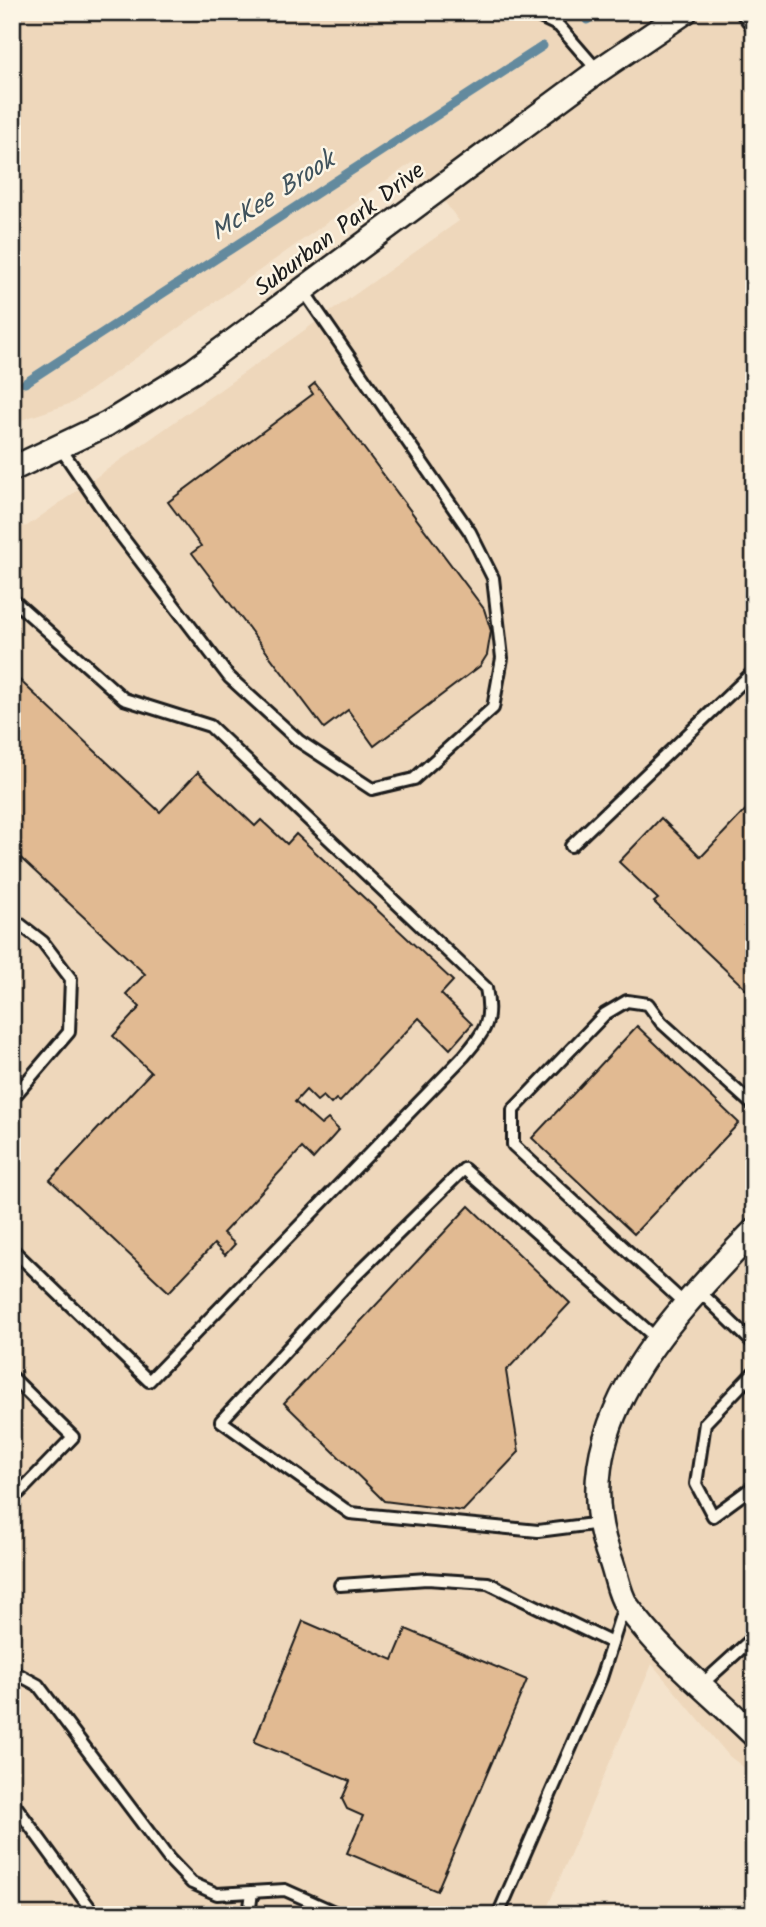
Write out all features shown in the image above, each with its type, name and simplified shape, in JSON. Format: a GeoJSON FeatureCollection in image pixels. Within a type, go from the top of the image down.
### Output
{"type":"FeatureCollection","features":[{"type":"Feature","properties":{"kind":"street","name":"Suburban Park Drive"},"geometry":{"type":"LineString","coordinates":[[12,469],[107,424],[193,371],[598,71],[685,12]]}},
{"type":"Feature","properties":{"kind":"street"},"geometry":{"type":"LineString","coordinates":[[751,1240],[692,1297],[657,1339],[625,1388],[603,1443],[598,1494],[603,1542],[625,1603],[666,1654],[754,1735]]}},
{"type":"Feature","properties":{"kind":"lane"},"geometry":{"type":"LineString","coordinates":[[530,12],[559,26],[598,71]]}},
{"type":"Feature","properties":{"kind":"lane"},"geometry":{"type":"LineString","coordinates":[[741,12],[754,30]]}},
{"type":"Feature","properties":{"kind":"lane"},"geometry":{"type":"LineString","coordinates":[[60,446],[116,529],[229,677],[299,741],[372,789],[414,779],[494,708],[502,658],[493,578],[470,532],[303,290]]}},
{"type":"Feature","properties":{"kind":"lane"},"geometry":{"type":"LineString","coordinates":[[12,599],[124,699],[210,726],[486,988],[491,1013],[482,1034],[464,1056],[149,1381],[12,1248]]}},
{"type":"Feature","properties":{"kind":"lane"},"geometry":{"type":"LineString","coordinates":[[571,846],[754,671]]}},
{"type":"Feature","properties":{"kind":"lane"},"geometry":{"type":"LineString","coordinates":[[12,918],[43,942],[71,979],[69,1032],[12,1099]]}},
{"type":"Feature","properties":{"kind":"lane"},"geometry":{"type":"LineString","coordinates":[[754,1106],[660,1021],[648,1004],[627,1001],[605,1014],[513,1110],[513,1145],[692,1297],[754,1344]]}},
{"type":"Feature","properties":{"kind":"lane"},"geometry":{"type":"LineString","coordinates":[[601,1523],[538,1531],[350,1513],[221,1421],[352,1279],[464,1169],[657,1339]]}},
{"type":"Feature","properties":{"kind":"lane"},"geometry":{"type":"LineString","coordinates":[[754,1372],[705,1423],[696,1484],[713,1516],[754,1486]]}},
{"type":"Feature","properties":{"kind":"lane"},"geometry":{"type":"LineString","coordinates":[[12,1377],[73,1437],[19,1493],[12,1487]]}},
{"type":"Feature","properties":{"kind":"lane"},"geometry":{"type":"LineString","coordinates":[[340,1586],[427,1578],[488,1583],[612,1643]]}},
{"type":"Feature","properties":{"kind":"lane"},"geometry":{"type":"LineString","coordinates":[[498,1915],[601,1678],[625,1603]]}},
{"type":"Feature","properties":{"kind":"lane"},"geometry":{"type":"LineString","coordinates":[[701,1685],[754,1637]]}},
{"type":"Feature","properties":{"kind":"lane"},"geometry":{"type":"LineString","coordinates":[[12,1671],[38,1685],[169,1859],[192,1882],[217,1894],[285,1889],[341,1915]]}},
{"type":"Feature","properties":{"kind":"lane"},"geometry":{"type":"LineString","coordinates":[[12,1801],[95,1915]]}},
{"type":"Feature","properties":{"kind":"lane"},"geometry":{"type":"LineString","coordinates":[[249,1915],[252,1892]]}},
{"type":"Feature","properties":{"kind":"shaded area"},"geometry":{"type":"Polygon","coordinates":[[[12,12],[754,12],[754,1775],[729,1756],[652,1664],[544,1915],[12,1915],[12,528],[27,526],[459,221],[414,161],[72,403],[12,423],[12,12]]]}},
{"type":"Feature","properties":{"kind":"building"},"geometry":{"type":"Polygon","coordinates":[[[315,383],[484,609],[491,631],[487,655],[480,666],[374,746],[348,710],[324,728],[192,553],[201,546],[168,502],[313,394],[309,388],[315,383]]]}},
{"type":"Feature","properties":{"kind":"building"},"geometry":{"type":"Polygon","coordinates":[[[12,673],[160,812],[198,772],[255,826],[261,820],[287,844],[296,834],[453,981],[441,994],[472,1024],[450,1049],[419,1018],[340,1102],[336,1099],[331,1104],[323,1096],[317,1101],[306,1090],[295,1102],[321,1125],[328,1119],[339,1130],[313,1159],[302,1148],[223,1233],[235,1244],[225,1255],[214,1244],[169,1292],[50,1180],[151,1072],[113,1036],[140,1007],[126,994],[145,974],[12,850],[12,673]]]}},
{"type":"Feature","properties":{"kind":"building"},"geometry":{"type":"Polygon","coordinates":[[[754,801],[754,997],[654,902],[658,899],[619,862],[661,818],[701,857],[754,801]]]}},
{"type":"Feature","properties":{"kind":"building"},"geometry":{"type":"Polygon","coordinates":[[[637,1026],[739,1123],[634,1234],[532,1138],[637,1026]]]}},
{"type":"Feature","properties":{"kind":"building"},"geometry":{"type":"Polygon","coordinates":[[[469,1206],[570,1303],[506,1371],[519,1452],[463,1511],[384,1501],[284,1403],[469,1206]]]}},
{"type":"Feature","properties":{"kind":"building"},"geometry":{"type":"Polygon","coordinates":[[[303,1621],[393,1660],[406,1629],[527,1680],[437,1891],[347,1853],[363,1816],[347,1809],[342,1799],[350,1781],[254,1742],[303,1621]]]}},
{"type":"Feature","properties":{"kind":"waterway","name":"McKee Brook"},"geometry":{"type":"LineString","coordinates":[[587,20],[599,12]]}},
{"type":"Feature","properties":{"kind":"waterway","name":"McKee Brook"},"geometry":{"type":"LineString","coordinates":[[25,383],[543,46]]}}]}
